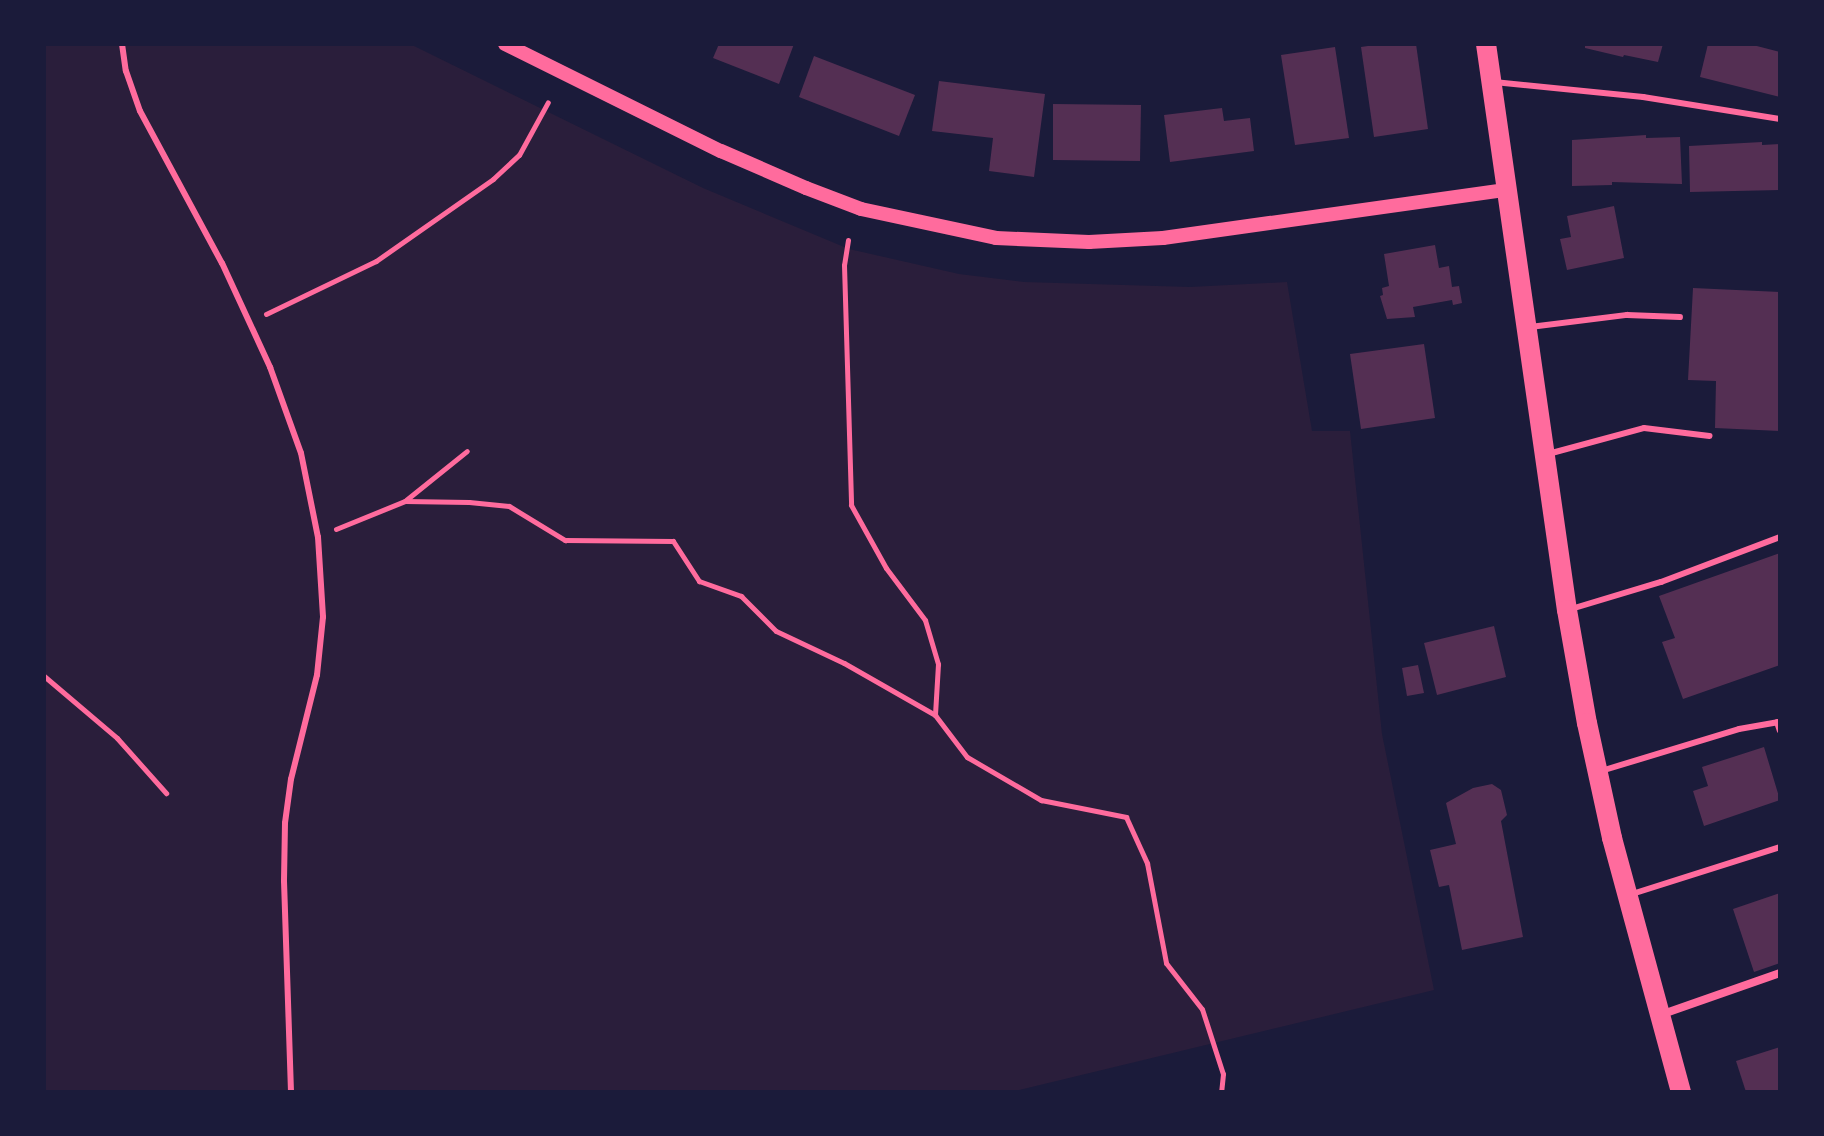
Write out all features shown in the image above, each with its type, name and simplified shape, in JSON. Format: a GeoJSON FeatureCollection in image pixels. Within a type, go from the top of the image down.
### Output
{"type":"FeatureCollection","features":[{"type":"Feature","properties":{"kind":"main road"},"geometry":{"type":"LineString","coordinates":[[1486,44],[1567,610],[1598,772],[1681,1092]]}},
{"type":"Feature","properties":{"kind":"street"},"geometry":{"type":"LineString","coordinates":[[505,44],[781,178],[861,209],[996,238],[1089,242],[1163,238],[1506,190]]}},
{"type":"Feature","properties":{"kind":"street"},"geometry":{"type":"LineString","coordinates":[[1659,1016],[1780,973]]}},
{"type":"Feature","properties":{"kind":"lane"},"geometry":{"type":"LineString","coordinates":[[122,44],[126,71],[140,111],[251,321],[301,453],[318,537],[323,617],[317,675],[291,779],[285,823],[291,1092]]}},
{"type":"Feature","properties":{"kind":"lane"},"geometry":{"type":"LineString","coordinates":[[1491,81],[1643,97],[1780,119]]}},
{"type":"Feature","properties":{"kind":"lane"},"geometry":{"type":"LineString","coordinates":[[1526,327],[1627,315],[1680,317]]}},
{"type":"Feature","properties":{"kind":"lane"},"geometry":{"type":"LineString","coordinates":[[1544,455],[1644,428],[1710,436]]}},
{"type":"Feature","properties":{"kind":"lane"},"geometry":{"type":"LineString","coordinates":[[1567,610],[1661,582],[1780,537]]}},
{"type":"Feature","properties":{"kind":"lane"},"geometry":{"type":"LineString","coordinates":[[1598,772],[1739,729],[1777,722],[1780,731]]}},
{"type":"Feature","properties":{"kind":"lane"},"geometry":{"type":"LineString","coordinates":[[1629,895],[1780,847]]}},
{"type":"Feature","properties":{"kind":"path"},"geometry":{"type":"LineString","coordinates":[[251,321],[376,261],[493,179],[519,155],[548,102]]}},
{"type":"Feature","properties":{"kind":"path"},"geometry":{"type":"LineString","coordinates":[[848,240],[844,265],[851,505],[886,568],[925,620],[938,664],[935,715]]}},
{"type":"Feature","properties":{"kind":"path"},"geometry":{"type":"LineString","coordinates":[[318,537],[405,501],[467,451]]}},
{"type":"Feature","properties":{"kind":"path"},"geometry":{"type":"LineString","coordinates":[[405,501],[509,506],[565,540],[673,541],[699,581],[741,596],[776,631],[844,663],[935,715],[967,757],[1041,800],[1126,817],[1147,863],[1166,963],[1202,1009],[1223,1074],[1221,1092]]}},
{"type":"Feature","properties":{"kind":"path"},"geometry":{"type":"LineString","coordinates":[[44,676],[117,738],[166,793]]}},
{"type":"Feature","properties":{"kind":"shaded area"},"geometry":{"type":"Polygon","coordinates":[[[44,44],[410,44],[703,188],[849,249],[959,274],[1024,282],[1190,287],[1287,282],[1312,431],[1350,431],[1382,734],[1434,990],[1011,1092],[44,1092],[44,44]]]}},
{"type":"Feature","properties":{"kind":"building"},"geometry":{"type":"Polygon","coordinates":[[[719,44],[794,44],[779,84],[713,58],[719,44]]]}},
{"type":"Feature","properties":{"kind":"building"},"geometry":{"type":"Polygon","coordinates":[[[1416,44],[1428,129],[1374,137],[1361,47],[1416,44]]]}},
{"type":"Feature","properties":{"kind":"building"},"geometry":{"type":"Polygon","coordinates":[[[1585,44],[1663,44],[1658,62],[1585,48],[1585,44]]]}},
{"type":"Feature","properties":{"kind":"building"},"geometry":{"type":"Polygon","coordinates":[[[1708,44],[1749,44],[1780,52],[1780,97],[1700,77],[1708,44]]]}},
{"type":"Feature","properties":{"kind":"building"},"geometry":{"type":"Polygon","coordinates":[[[1335,47],[1349,138],[1295,145],[1281,55],[1335,47]]]}},
{"type":"Feature","properties":{"kind":"building"},"geometry":{"type":"Polygon","coordinates":[[[814,56],[915,95],[899,136],[799,97],[814,56]]]}},
{"type":"Feature","properties":{"kind":"building"},"geometry":{"type":"Polygon","coordinates":[[[939,81],[1045,94],[1034,177],[989,171],[993,138],[932,131],[939,81]]]}},
{"type":"Feature","properties":{"kind":"building"},"geometry":{"type":"Polygon","coordinates":[[[1053,104],[1141,105],[1140,161],[1053,160],[1053,104]]]}},
{"type":"Feature","properties":{"kind":"building"},"geometry":{"type":"Polygon","coordinates":[[[1222,108],[1224,121],[1250,118],[1254,151],[1170,162],[1164,115],[1222,108]]]}},
{"type":"Feature","properties":{"kind":"building"},"geometry":{"type":"Polygon","coordinates":[[[1646,135],[1646,138],[1680,137],[1682,184],[1612,182],[1612,185],[1572,186],[1572,140],[1646,135]]]}},
{"type":"Feature","properties":{"kind":"building"},"geometry":{"type":"Polygon","coordinates":[[[1762,142],[1762,145],[1780,144],[1780,190],[1690,192],[1689,146],[1762,142]]]}},
{"type":"Feature","properties":{"kind":"building"},"geometry":{"type":"Polygon","coordinates":[[[1614,206],[1624,258],[1567,270],[1560,239],[1571,237],[1567,216],[1614,206]]]}},
{"type":"Feature","properties":{"kind":"building"},"geometry":{"type":"Polygon","coordinates":[[[1435,245],[1439,268],[1449,266],[1452,287],[1459,286],[1462,303],[1453,305],[1452,300],[1413,307],[1415,317],[1387,319],[1380,296],[1383,295],[1382,288],[1389,286],[1384,254],[1435,245]]]}},
{"type":"Feature","properties":{"kind":"building"},"geometry":{"type":"Polygon","coordinates":[[[1693,288],[1780,292],[1780,431],[1715,428],[1716,381],[1688,380],[1693,288]]]}},
{"type":"Feature","properties":{"kind":"building"},"geometry":{"type":"Polygon","coordinates":[[[1424,344],[1435,418],[1361,429],[1350,354],[1424,344]]]}},
{"type":"Feature","properties":{"kind":"building"},"geometry":{"type":"Polygon","coordinates":[[[1780,553],[1780,665],[1683,699],[1662,642],[1675,638],[1659,596],[1780,553]]]}},
{"type":"Feature","properties":{"kind":"building"},"geometry":{"type":"Polygon","coordinates":[[[1494,626],[1506,677],[1437,695],[1424,643],[1494,626]]]}},
{"type":"Feature","properties":{"kind":"building"},"geometry":{"type":"Polygon","coordinates":[[[1418,665],[1424,693],[1407,696],[1402,668],[1418,665]]]}},
{"type":"Feature","properties":{"kind":"building"},"geometry":{"type":"Polygon","coordinates":[[[1764,747],[1780,800],[1704,826],[1693,791],[1708,786],[1702,767],[1764,747]]]}},
{"type":"Feature","properties":{"kind":"building"},"geometry":{"type":"Polygon","coordinates":[[[1492,784],[1501,790],[1507,815],[1501,821],[1523,937],[1462,950],[1449,885],[1439,887],[1430,850],[1456,844],[1446,803],[1473,788],[1492,784]]]}},
{"type":"Feature","properties":{"kind":"building"},"geometry":{"type":"Polygon","coordinates":[[[1780,893],[1780,963],[1754,972],[1733,909],[1780,893]]]}},
{"type":"Feature","properties":{"kind":"building"},"geometry":{"type":"Polygon","coordinates":[[[1780,1047],[1780,1092],[1746,1092],[1736,1061],[1780,1047]]]}}]}
